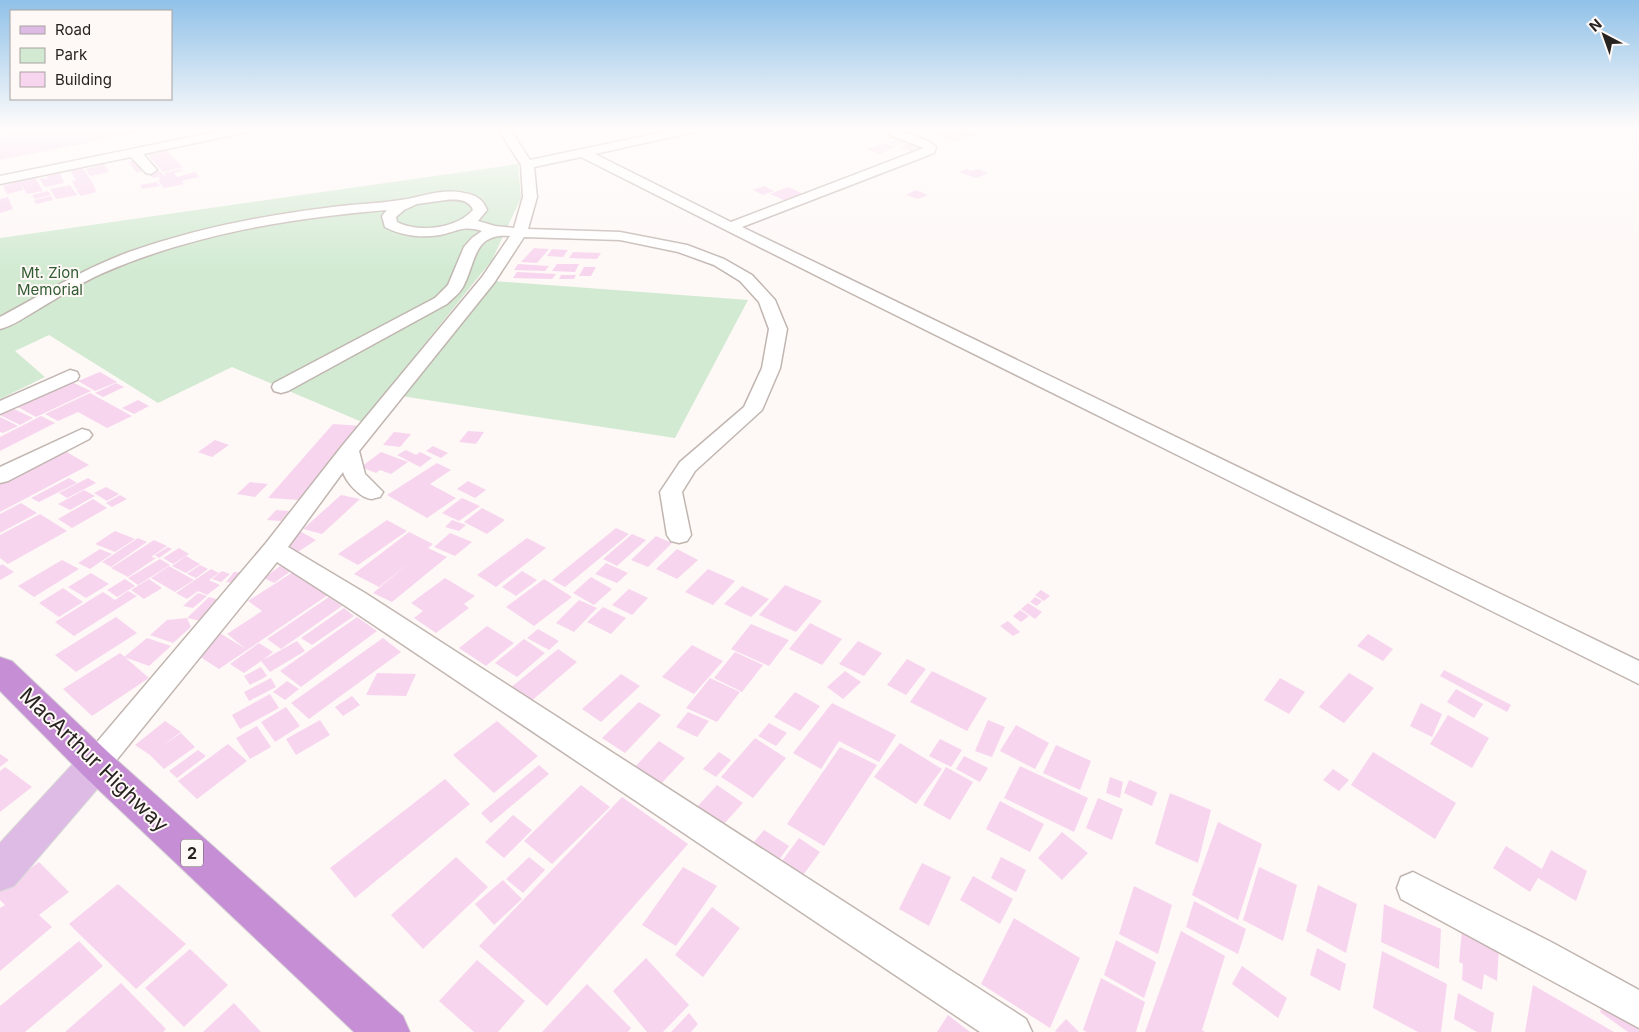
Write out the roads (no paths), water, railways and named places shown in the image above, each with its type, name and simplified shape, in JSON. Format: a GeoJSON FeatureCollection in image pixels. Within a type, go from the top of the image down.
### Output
{"type":"FeatureCollection","features":[{"type":"Feature","properties":{"kind":"highway","name":"MacArthur Highway"},"geometry":{"type":"LineString","coordinates":[[0,670],[96,764],[387,1032]]}},
{"type":"Feature","properties":{"kind":"main road"},"geometry":{"type":"LineString","coordinates":[[0,872],[96,764]]}},
{"type":"Feature","properties":{"kind":"street"},"geometry":{"type":"LineString","coordinates":[[0,180],[14,177]]}},
{"type":"Feature","properties":{"kind":"street"},"geometry":{"type":"LineString","coordinates":[[96,764],[274,549],[349,450],[488,280],[520,233],[530,197],[528,177]]}},
{"type":"Feature","properties":{"kind":"street"},"geometry":{"type":"LineString","coordinates":[[631,177],[1303,506],[1639,673]]}},
{"type":"Feature","properties":{"kind":"street"},"geometry":{"type":"LineString","coordinates":[[730,227],[859,177]]}},
{"type":"Feature","properties":{"kind":"street"},"geometry":{"type":"LineString","coordinates":[[0,324],[64,286],[98,270],[204,233],[261,220],[404,204],[441,196],[467,198],[478,202],[480,210],[478,214],[467,222],[449,228],[428,232],[400,230],[394,227],[388,220],[392,212],[404,204]]}},
{"type":"Feature","properties":{"kind":"street"},"geometry":{"type":"LineString","coordinates":[[467,222],[494,230],[520,233],[620,236],[682,248],[719,262],[746,278],[767,300],[778,330],[771,368],[752,410],[687,468],[671,492],[679,535]]}},
{"type":"Feature","properties":{"kind":"street"},"geometry":{"type":"LineString","coordinates":[[281,387],[441,301],[455,287],[469,250],[477,240],[494,230]]}},
{"type":"Feature","properties":{"kind":"street"},"geometry":{"type":"LineString","coordinates":[[0,408],[70,376]]}},
{"type":"Feature","properties":{"kind":"street"},"geometry":{"type":"LineString","coordinates":[[0,476],[82,435]]}},
{"type":"Feature","properties":{"kind":"street"},"geometry":{"type":"LineString","coordinates":[[349,450],[355,476],[372,492]]}},
{"type":"Feature","properties":{"kind":"street"},"geometry":{"type":"LineString","coordinates":[[274,549],[356,600],[1013,1032]]}},
{"type":"Feature","properties":{"kind":"street"},"geometry":{"type":"LineString","coordinates":[[1412,888],[1541,954],[1639,1010]]}},
{"type":"Feature","properties":{"kind":"park label","name":"Mt. Zion Memorial"},"geometry":{"type":"Point","coordinates":[50,282]}}]}
